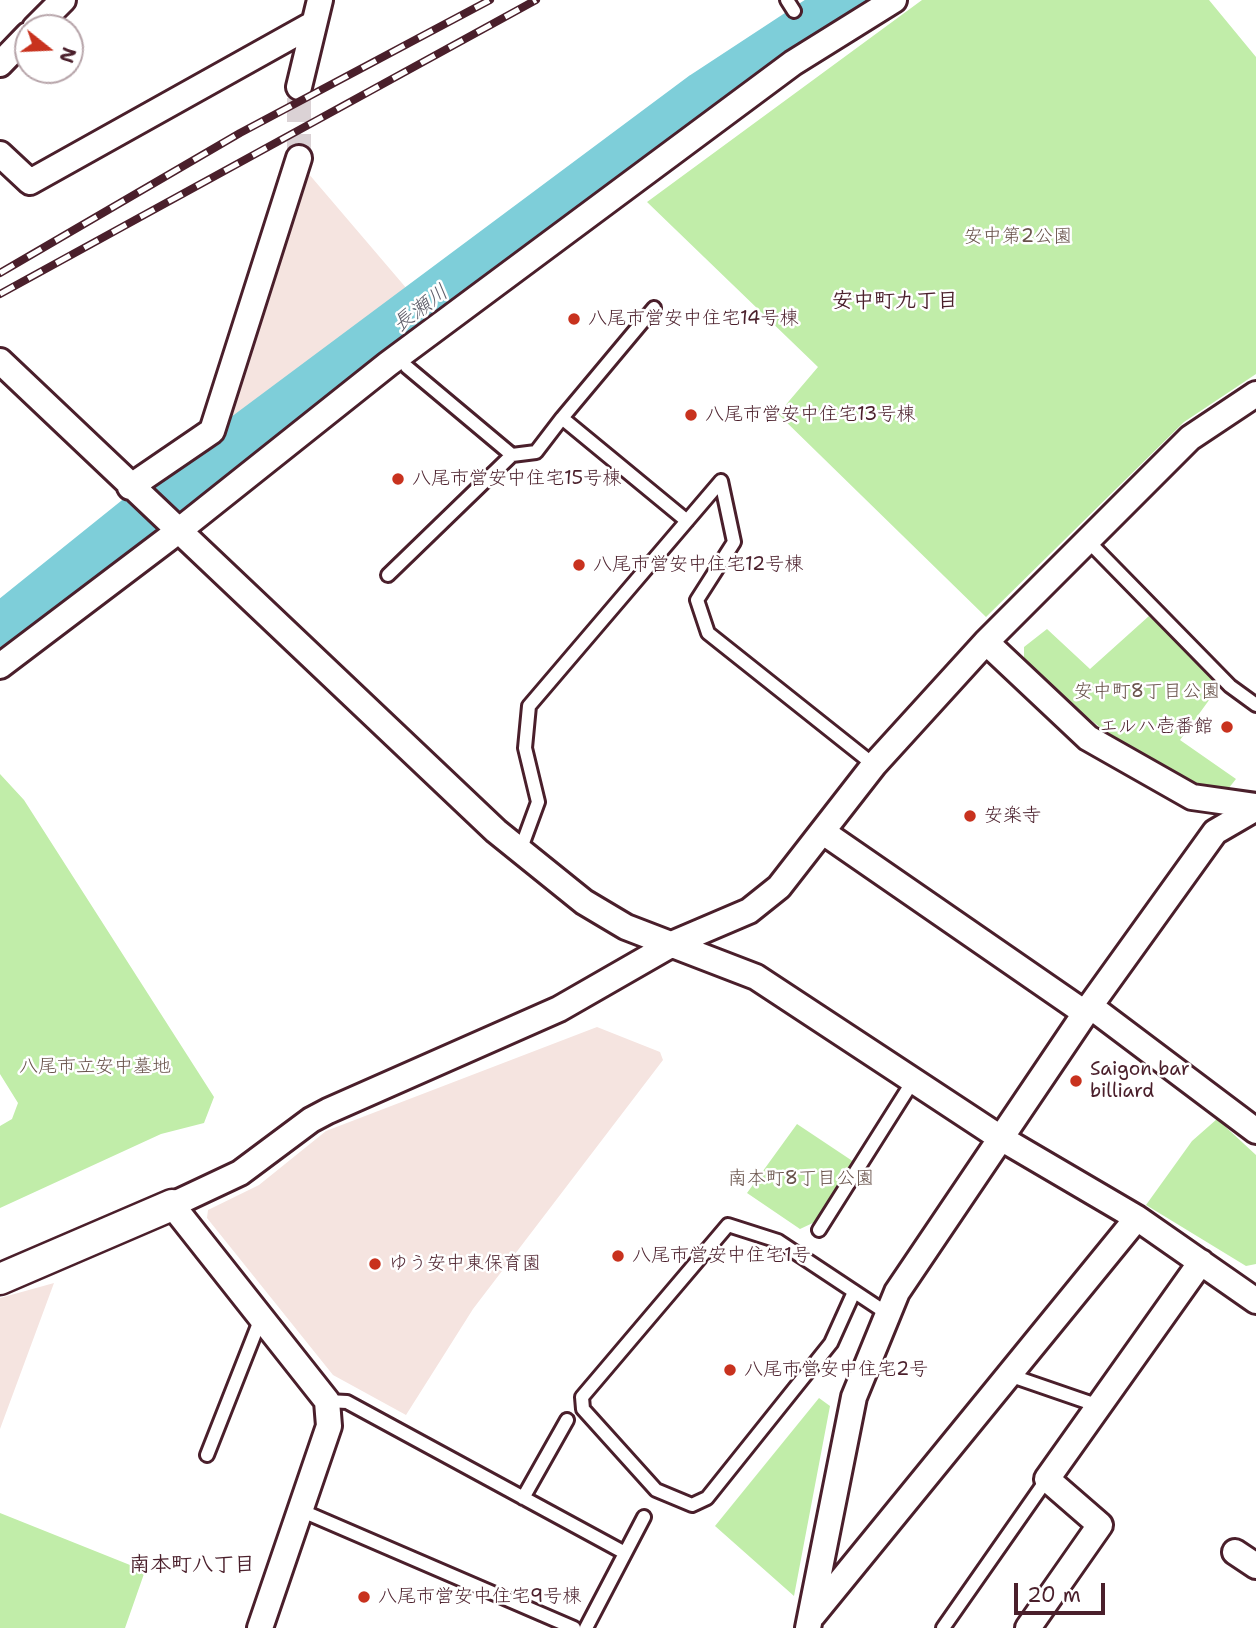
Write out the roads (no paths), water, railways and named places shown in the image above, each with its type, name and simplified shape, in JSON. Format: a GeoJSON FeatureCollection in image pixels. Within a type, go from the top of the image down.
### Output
{"type":"FeatureCollection","features":[{"type":"Feature","properties":{"kind":"street"},"geometry":{"type":"LineString","coordinates":[[49,14],[63,0]]}},
{"type":"Feature","properties":{"kind":"street"},"geometry":{"type":"LineString","coordinates":[[299,87],[320,0]]}},
{"type":"Feature","properties":{"kind":"street"},"geometry":{"type":"LineString","coordinates":[[0,666],[388,364],[761,87],[894,0]]}},
{"type":"Feature","properties":{"kind":"street"},"geometry":{"type":"LineString","coordinates":[[0,154],[30,182],[313,24]]}},
{"type":"Feature","properties":{"kind":"street"},"geometry":{"type":"LineString","coordinates":[[0,64],[14,50]]}},
{"type":"Feature","properties":{"kind":"street"},"geometry":{"type":"LineString","coordinates":[[138,494],[212,431],[299,158]]}},
{"type":"Feature","properties":{"kind":"street"},"geometry":{"type":"LineString","coordinates":[[0,361],[174,528],[520,851],[584,902],[626,926],[756,976],[999,1137],[1137,1218],[1256,1301]]}},
{"type":"Feature","properties":{"kind":"street"},"geometry":{"type":"LineString","coordinates":[[0,1279],[172,1205],[250,1167],[311,1120],[559,1009],[674,943],[749,911],[779,887],[874,765],[986,642],[1190,438],[1256,394]]}},
{"type":"Feature","properties":{"kind":"street"},"geometry":{"type":"LineString","coordinates":[[986,642],[1088,738],[1192,797],[1256,807]]}},
{"type":"Feature","properties":{"kind":"street"},"geometry":{"type":"LineString","coordinates":[[809,1623],[854,1397],[897,1292],[999,1137],[1215,832],[1256,807]]}},
{"type":"Feature","properties":{"kind":"street"},"geometry":{"type":"LineString","coordinates":[[822,832],[1087,1010],[1256,1131]]}},
{"type":"Feature","properties":{"kind":"street"},"geometry":{"type":"LineString","coordinates":[[172,1205],[327,1401],[329,1426],[260,1628]]}},
{"type":"Feature","properties":{"kind":"street"},"geometry":{"type":"LineString","coordinates":[[809,1623],[1137,1218]]}},
{"type":"Feature","properties":{"kind":"street"},"geometry":{"type":"LineString","coordinates":[[1028,1628],[1100,1525],[1047,1479],[1201,1262]]}},
{"type":"Feature","properties":{"kind":"street"},"geometry":{"type":"LineString","coordinates":[[1235,1552],[1256,1566]]}},
{"type":"Feature","properties":{"kind":"lane"},"geometry":{"type":"LineString","coordinates":[[388,575],[512,455],[536,452],[654,308]]}},
{"type":"Feature","properties":{"kind":"lane"},"geometry":{"type":"LineString","coordinates":[[407,367],[512,455]]}},
{"type":"Feature","properties":{"kind":"lane"},"geometry":{"type":"LineString","coordinates":[[562,418],[688,521]]}},
{"type":"Feature","properties":{"kind":"lane"},"geometry":{"type":"LineString","coordinates":[[520,851],[538,802],[525,748],[529,706],[721,481],[734,542],[697,600],[708,633],[874,765]]}},
{"type":"Feature","properties":{"kind":"lane"},"geometry":{"type":"LineString","coordinates":[[1087,541],[1230,686],[1256,705]]}},
{"type":"Feature","properties":{"kind":"lane"},"geometry":{"type":"LineString","coordinates":[[819,1230],[913,1080]]}},
{"type":"Feature","properties":{"kind":"lane"},"geometry":{"type":"LineString","coordinates":[[854,1292],[831,1343],[707,1498],[692,1505],[656,1490],[583,1409],[582,1397],[727,1225],[778,1241],[888,1314]]}},
{"type":"Feature","properties":{"kind":"lane"},"geometry":{"type":"LineString","coordinates":[[207,1455],[261,1318]]}},
{"type":"Feature","properties":{"kind":"lane"},"geometry":{"type":"LineString","coordinates":[[1009,1374],[1100,1406]]}},
{"type":"Feature","properties":{"kind":"lane"},"geometry":{"type":"LineString","coordinates":[[327,1401],[347,1402],[625,1553]]}},
{"type":"Feature","properties":{"kind":"lane"},"geometry":{"type":"LineString","coordinates":[[523,1498],[567,1420]]}},
{"type":"Feature","properties":{"kind":"lane"},"geometry":{"type":"LineString","coordinates":[[943,1628],[1047,1479]]}},
{"type":"Feature","properties":{"kind":"lane"},"geometry":{"type":"LineString","coordinates":[[300,1510],[574,1628]]}},
{"type":"Feature","properties":{"kind":"lane"},"geometry":{"type":"LineString","coordinates":[[586,1628],[644,1517]]}},
{"type":"Feature","properties":{"kind":"waterway","name":"長瀬川"},"geometry":{"type":"LineString","coordinates":[[0,633],[169,497],[706,97],[854,0]]}},
{"type":"Feature","properties":{"kind":"tunnel"},"geometry":{"type":"LineString","coordinates":[[299,87],[299,158]]}},
{"type":"Feature","properties":{"kind":"railway"},"geometry":{"type":"LineString","coordinates":[[0,273],[240,133],[490,0]]}},
{"type":"Feature","properties":{"kind":"railway"},"geometry":{"type":"LineString","coordinates":[[0,294],[536,0]]}},
{"type":"Feature","properties":{"kind":"place","name":"八尾市営安中住宅14号棟"},"geometry":{"type":"Point","coordinates":[574,319]}},
{"type":"Feature","properties":{"kind":"place","name":"八尾市営安中住宅13号棟"},"geometry":{"type":"Point","coordinates":[691,415]}},
{"type":"Feature","properties":{"kind":"place","name":"八尾市営安中住宅15号棟"},"geometry":{"type":"Point","coordinates":[398,479]}},
{"type":"Feature","properties":{"kind":"place","name":"八尾市営安中住宅12号棟"},"geometry":{"type":"Point","coordinates":[579,565]}},
{"type":"Feature","properties":{"kind":"place","name":"エルハ壱番館"},"geometry":{"type":"Point","coordinates":[1227,727]}},
{"type":"Feature","properties":{"kind":"place","name":"安楽寺"},"geometry":{"type":"Point","coordinates":[970,816]}},
{"type":"Feature","properties":{"kind":"place","name":"Saigon bar billiard"},"geometry":{"type":"Point","coordinates":[1076,1081]}},
{"type":"Feature","properties":{"kind":"place","name":"八尾市営安中住宅1号"},"geometry":{"type":"Point","coordinates":[618,1256]}},
{"type":"Feature","properties":{"kind":"place","name":"ゆう安中東保育園"},"geometry":{"type":"Point","coordinates":[375,1264]}},
{"type":"Feature","properties":{"kind":"place","name":"八尾市営安中住宅2号"},"geometry":{"type":"Point","coordinates":[730,1370]}},
{"type":"Feature","properties":{"kind":"place","name":"八尾市営安中住宅9号棟"},"geometry":{"type":"Point","coordinates":[364,1597]}},
{"type":"Feature","properties":{"kind":"district","name":"安中町九丁目"},"geometry":{"type":"Point","coordinates":[895,302]}},
{"type":"Feature","properties":{"kind":"district","name":"南本町八丁目"},"geometry":{"type":"Point","coordinates":[192,1566]}},
{"type":"Feature","properties":{"kind":"park label","name":"安中第2公園"},"geometry":{"type":"Point","coordinates":[1018,237]}},
{"type":"Feature","properties":{"kind":"park label","name":"安中町8丁目公園"},"geometry":{"type":"Point","coordinates":[1147,692]}},
{"type":"Feature","properties":{"kind":"park label","name":"八尾市立安中墓地"},"geometry":{"type":"Point","coordinates":[95,1067]}},
{"type":"Feature","properties":{"kind":"park label","name":"南本町8丁目公園"},"geometry":{"type":"Point","coordinates":[801,1179]}}]}
